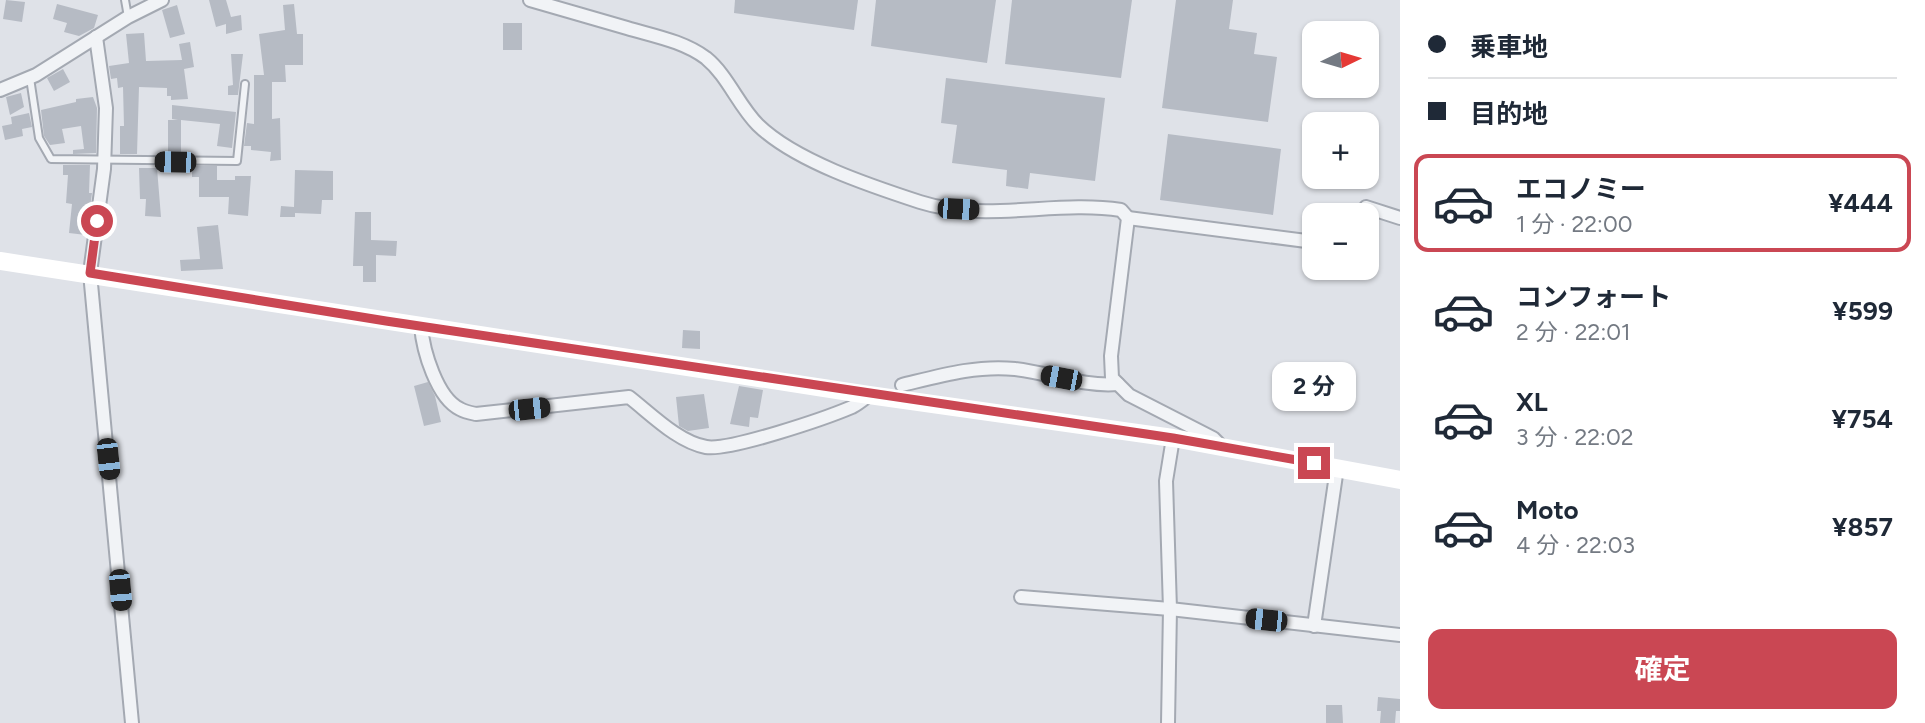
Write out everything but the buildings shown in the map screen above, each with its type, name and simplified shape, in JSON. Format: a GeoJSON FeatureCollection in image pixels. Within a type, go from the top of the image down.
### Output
{"type":"FeatureCollection","features":[{"type":"Feature","properties":{"kind":"street"},"geometry":{"type":"LineString","coordinates":[[0,90],[30,78],[128,17],[162,0]]}},
{"type":"Feature","properties":{"kind":"street"},"geometry":{"type":"LineString","coordinates":[[530,0],[681,43],[706,59],[725,78],[757,124],[784,146],[826,166],[923,203],[958,209],[1013,212],[1100,206],[1121,210],[1128,218],[1302,240]]}},
{"type":"Feature","properties":{"kind":"street"},"geometry":{"type":"LineString","coordinates":[[96,37],[106,108],[104,161],[90,273],[132,723]]}},
{"type":"Feature","properties":{"kind":"street"},"geometry":{"type":"LineString","coordinates":[[1379,211],[1400,218]]}},
{"type":"Feature","properties":{"kind":"street"},"geometry":{"type":"LineString","coordinates":[[1128,218],[1111,356],[1112,378],[1129,395],[1213,438],[1221,446]]}},
{"type":"Feature","properties":{"kind":"street"},"geometry":{"type":"LineString","coordinates":[[0,261],[869,395],[1173,438],[1400,480]]}},
{"type":"Feature","properties":{"kind":"street"},"geometry":{"type":"LineString","coordinates":[[421,326],[424,355],[438,384],[458,409],[476,414],[629,397],[691,442],[708,447],[729,446],[854,406],[869,395]]}},
{"type":"Feature","properties":{"kind":"street"},"geometry":{"type":"LineString","coordinates":[[902,385],[985,368],[1016,369],[1095,384],[1118,384]]}},
{"type":"Feature","properties":{"kind":"street"},"geometry":{"type":"LineString","coordinates":[[1168,723],[1170,610],[1166,481],[1173,438]]}},
{"type":"Feature","properties":{"kind":"street"},"geometry":{"type":"LineString","coordinates":[[1314,626],[1338,468]]}},
{"type":"Feature","properties":{"kind":"street"},"geometry":{"type":"LineString","coordinates":[[1021,597],[1400,635]]}},
{"type":"Feature","properties":{"kind":"lane"},"geometry":{"type":"LineString","coordinates":[[125,0],[128,17]]}},
{"type":"Feature","properties":{"kind":"lane"},"geometry":{"type":"LineString","coordinates":[[30,78],[40,138],[51,159],[104,161],[237,161],[245,84]]}},
{"type":"Feature","properties":{"kind":"route"},"geometry":{"type":"LineString","coordinates":[[97,221],[90,273],[869,395],[1173,438],[1314,463]]}}]}
